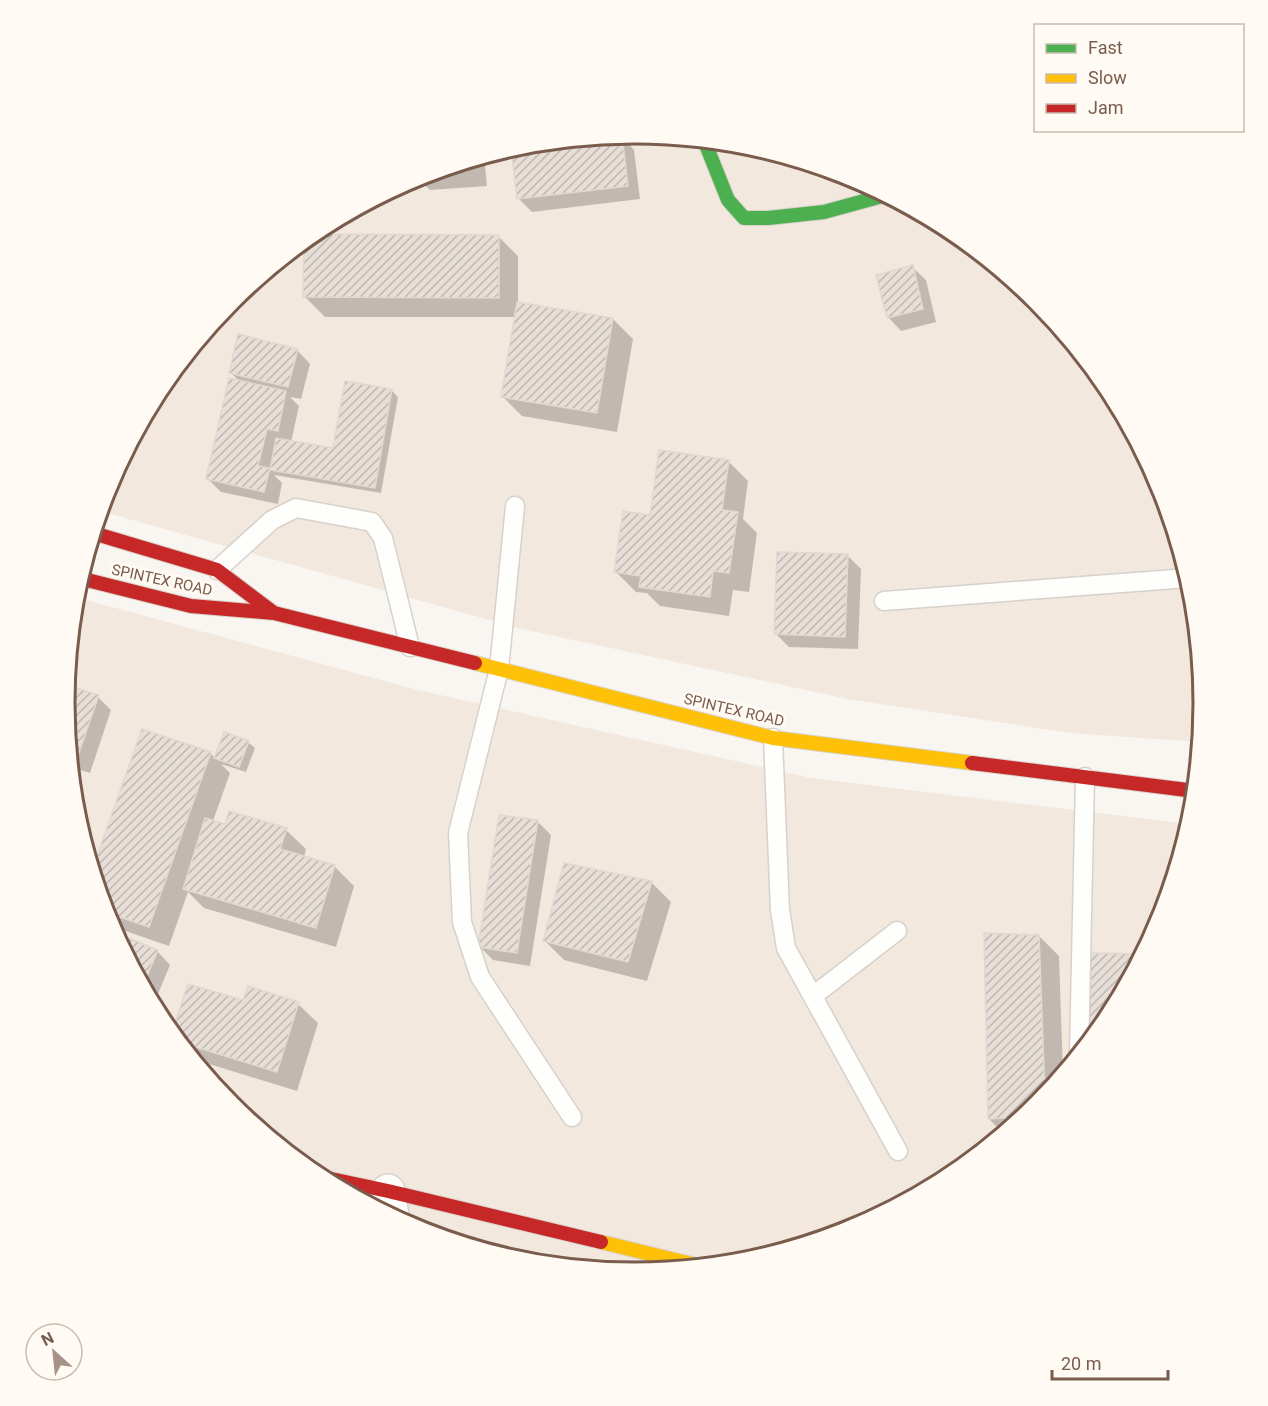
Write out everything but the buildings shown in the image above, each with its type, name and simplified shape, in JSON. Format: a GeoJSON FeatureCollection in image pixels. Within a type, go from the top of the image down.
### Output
{"type":"FeatureCollection","features":[{"type":"Feature","properties":{"kind":"main road"},"geometry":{"type":"LineString","coordinates":[[709,149],[728,200],[744,218],[824,212],[873,198]]}},
{"type":"Feature","properties":{"kind":"main road","name":"SPINTEX ROAD"},"geometry":{"type":"LineString","coordinates":[[101,535],[217,570],[274,613]]}},
{"type":"Feature","properties":{"kind":"main road","name":"SPINTEX ROAD"},"geometry":{"type":"LineString","coordinates":[[89,580],[191,606],[274,613],[773,738],[1085,777],[1185,795]]}},
{"type":"Feature","properties":{"kind":"main road"},"geometry":{"type":"LineString","coordinates":[[390,1204],[674,1261]]}},
{"type":"Feature","properties":{"kind":"lane"},"geometry":{"type":"LineString","coordinates":[[515,506],[499,669],[458,832],[462,922],[480,977],[572,1117]]}},
{"type":"Feature","properties":{"kind":"lane"},"geometry":{"type":"LineString","coordinates":[[217,570],[272,520],[296,508],[372,522],[383,538],[410,647]]}},
{"type":"Feature","properties":{"kind":"lane"},"geometry":{"type":"LineString","coordinates":[[884,601],[1179,579]]}},
{"type":"Feature","properties":{"kind":"lane"},"geometry":{"type":"LineString","coordinates":[[773,738],[780,910],[786,948],[898,1151]]}},
{"type":"Feature","properties":{"kind":"lane"},"geometry":{"type":"LineString","coordinates":[[1079,1040],[1085,777]]}},
{"type":"Feature","properties":{"kind":"lane"},"geometry":{"type":"LineString","coordinates":[[813,996],[897,931]]}},
{"type":"Feature","properties":{"kind":"shaded area"},"geometry":{"type":"Polygon","coordinates":[[[597,145],[671,145],[743,155],[779,163],[848,187],[914,219],[945,238],[1003,283],[1054,334],[1077,363],[1099,392],[1135,456],[1163,523],[1174,558],[1188,630],[1192,666],[1192,741],[1070,733],[848,699],[518,628],[109,513],[150,423],[169,392],[214,334],[265,283],[323,238],[355,219],[420,187],[454,174],[489,163],[561,149],[597,145]]]}},
{"type":"Feature","properties":{"kind":"shaded area"},"geometry":{"type":"Polygon","coordinates":[[[85,600],[418,690],[811,778],[1180,823],[1174,848],[1150,917],[1118,983],[1099,1014],[1054,1072],[1029,1098],[1003,1123],[945,1168],[881,1204],[814,1232],[779,1243],[707,1257],[671,1261],[597,1261],[525,1251],[489,1243],[420,1219],[354,1187],[323,1168],[265,1123],[239,1098],[214,1072],[169,1014],[133,950],[118,917],[94,848],[86,812],[76,740],[75,703],[76,666],[85,600]]]}},
{"type":"Feature","properties":{"kind":"traffic: fast"},"geometry":{"type":"LineString","coordinates":[[708,149],[728,200],[744,218],[824,212],[873,198]]}},
{"type":"Feature","properties":{"kind":"traffic: slow"},"geometry":{"type":"LineString","coordinates":[[475,663],[773,738],[972,763]]}},
{"type":"Feature","properties":{"kind":"traffic: slow"},"geometry":{"type":"LineString","coordinates":[[601,1242],[677,1260]]}},
{"type":"Feature","properties":{"kind":"traffic: jam"},"geometry":{"type":"LineString","coordinates":[[101,535],[217,570],[274,613]]}},
{"type":"Feature","properties":{"kind":"traffic: jam"},"geometry":{"type":"LineString","coordinates":[[89,580],[191,606],[274,613],[475,663]]}},
{"type":"Feature","properties":{"kind":"traffic: jam"},"geometry":{"type":"LineString","coordinates":[[972,763],[1186,790]]}},
{"type":"Feature","properties":{"kind":"traffic: jam"},"geometry":{"type":"LineString","coordinates":[[346,1182],[601,1242]]}}]}
